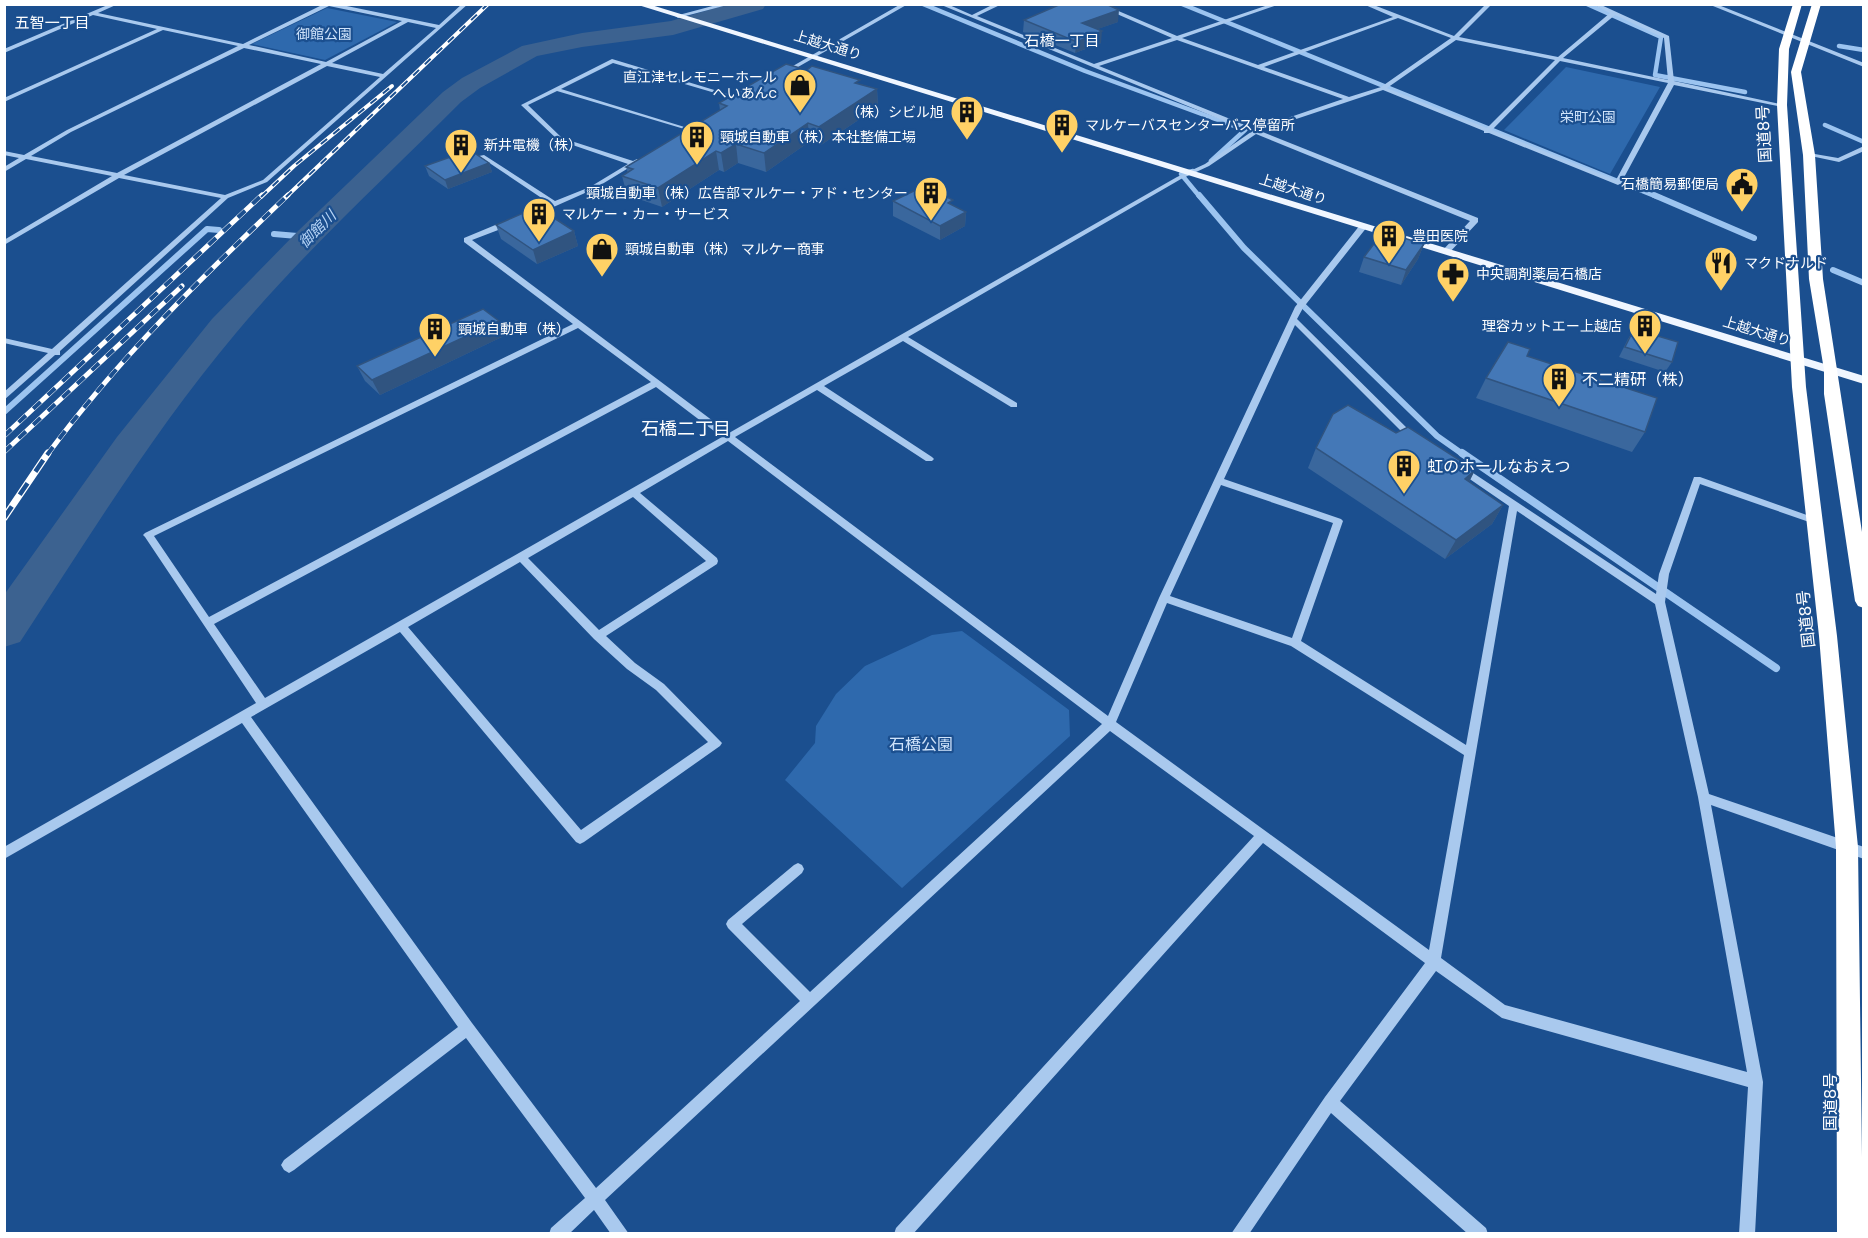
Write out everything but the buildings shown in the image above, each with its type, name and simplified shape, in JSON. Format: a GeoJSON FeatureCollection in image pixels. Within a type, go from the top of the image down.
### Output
{"type":"FeatureCollection","features":[{"type":"Feature","properties":{"kind":"highway","name":"国道8号"},"geometry":{"type":"LineString","coordinates":[[1798,4],[1784,49],[1782,105],[1788,242],[1815,521],[1855,850],[1850,1233]]}},
{"type":"Feature","properties":{"kind":"highway"},"geometry":{"type":"LineString","coordinates":[[1817,4],[1796,72],[1809,154],[1816,279],[1863,601]]}},
{"type":"Feature","properties":{"kind":"main road"},"geometry":{"type":"LineString","coordinates":[[638,4],[682,17]]}},
{"type":"Feature","properties":{"kind":"main road","name":"上越大通り"},"geometry":{"type":"LineString","coordinates":[[682,17],[1863,380]]}},
{"type":"Feature","properties":{"kind":"street"},"geometry":{"type":"LineString","coordinates":[[5,51],[116,4]]}},
{"type":"Feature","properties":{"kind":"street"},"geometry":{"type":"LineString","coordinates":[[4,170],[69,131],[327,4],[440,27]]}},
{"type":"Feature","properties":{"kind":"street"},"geometry":{"type":"LineString","coordinates":[[4,398],[57,353],[226,197],[265,181],[465,4]]}},
{"type":"Feature","properties":{"kind":"street"},"geometry":{"type":"LineString","coordinates":[[682,17],[729,4]]}},
{"type":"Feature","properties":{"kind":"street"},"geometry":{"type":"LineString","coordinates":[[777,77],[906,4]]}},
{"type":"Feature","properties":{"kind":"street"},"geometry":{"type":"LineString","coordinates":[[941,4],[1475,220],[1446,251]]}},
{"type":"Feature","properties":{"kind":"street"},"geometry":{"type":"LineString","coordinates":[[973,16],[1000,4]]}},
{"type":"Feature","properties":{"kind":"street"},"geometry":{"type":"LineString","coordinates":[[1094,66],[1180,39],[1278,4]]}},
{"type":"Feature","properties":{"kind":"street"},"geometry":{"type":"LineString","coordinates":[[1365,4],[1455,39],[1782,105]]}},
{"type":"Feature","properties":{"kind":"street"},"geometry":{"type":"LineString","coordinates":[[4,854],[1190,172],[1207,165],[1257,130],[1383,88],[1455,39],[1490,4]]}},
{"type":"Feature","properties":{"kind":"street"},"geometry":{"type":"LineString","coordinates":[[1383,88],[1486,132],[1618,183],[1671,84],[1668,37],[1594,4]]}},
{"type":"Feature","properties":{"kind":"street"},"geometry":{"type":"LineString","coordinates":[[1710,4],[1863,65]]}},
{"type":"Feature","properties":{"kind":"street"},"geometry":{"type":"LineString","coordinates":[[1101,5],[1180,39],[1348,99]]}},
{"type":"Feature","properties":{"kind":"street"},"geometry":{"type":"LineString","coordinates":[[1486,132],[1558,60],[1614,13]]}},
{"type":"Feature","properties":{"kind":"street"},"geometry":{"type":"LineString","coordinates":[[94,14],[384,76]]}},
{"type":"Feature","properties":{"kind":"street"},"geometry":{"type":"LineString","coordinates":[[1258,67],[1397,17]]}},
{"type":"Feature","properties":{"kind":"street"},"geometry":{"type":"LineString","coordinates":[[4,243],[117,176],[408,21]]}},
{"type":"Feature","properties":{"kind":"street"},"geometry":{"type":"LineString","coordinates":[[4,100],[164,28]]}},
{"type":"Feature","properties":{"kind":"street"},"geometry":{"type":"LineString","coordinates":[[633,163],[560,139],[525,105],[612,61],[741,99]]}},
{"type":"Feature","properties":{"kind":"street"},"geometry":{"type":"LineString","coordinates":[[556,89],[689,130]]}},
{"type":"Feature","properties":{"kind":"street"},"geometry":{"type":"LineString","coordinates":[[733,105],[750,93]]}},
{"type":"Feature","properties":{"kind":"street"},"geometry":{"type":"LineString","coordinates":[[680,136],[698,125]]}},
{"type":"Feature","properties":{"kind":"street"},"geometry":{"type":"LineString","coordinates":[[1809,154],[1839,160],[1863,148]]}},
{"type":"Feature","properties":{"kind":"street"},"geometry":{"type":"LineString","coordinates":[[4,153],[226,197]]}},
{"type":"Feature","properties":{"kind":"street"},"geometry":{"type":"LineString","coordinates":[[482,156],[555,204]]}},
{"type":"Feature","properties":{"kind":"street"},"geometry":{"type":"LineString","coordinates":[[642,158],[592,188],[467,240],[1110,724],[1434,962],[1509,1014],[1756,1082]]}},
{"type":"Feature","properties":{"kind":"street"},"geometry":{"type":"LineString","coordinates":[[557,1233],[1110,724],[1164,598],[1299,307],[1363,227]]}},
{"type":"Feature","properties":{"kind":"street"},"geometry":{"type":"LineString","coordinates":[[1294,320],[1416,441],[1426,447]]}},
{"type":"Feature","properties":{"kind":"street"},"geometry":{"type":"LineString","coordinates":[[263,705],[148,535],[579,324]]}},
{"type":"Feature","properties":{"kind":"street"},"geometry":{"type":"LineString","coordinates":[[902,337],[1014,405]]}},
{"type":"Feature","properties":{"kind":"street"},"geometry":{"type":"LineString","coordinates":[[4,340],[57,353]]}},
{"type":"Feature","properties":{"kind":"street"},"geometry":{"type":"LineString","coordinates":[[209,622],[658,382]]}},
{"type":"Feature","properties":{"kind":"street"},"geometry":{"type":"LineString","coordinates":[[817,386],[929,459]]}},
{"type":"Feature","properties":{"kind":"street"},"geometry":{"type":"LineString","coordinates":[[1455,466],[1661,597]]}},
{"type":"Feature","properties":{"kind":"street"},"geometry":{"type":"LineString","coordinates":[[1747,1233],[1756,1082],[1704,797],[1661,597],[1664,574],[1697,479],[1815,521]]}},
{"type":"Feature","properties":{"kind":"street"},"geometry":{"type":"LineString","coordinates":[[1219,481],[1338,521],[1295,643]]}},
{"type":"Feature","properties":{"kind":"street"},"geometry":{"type":"LineString","coordinates":[[598,636],[713,561],[633,492]]}},
{"type":"Feature","properties":{"kind":"street"},"geometry":{"type":"LineString","coordinates":[[1239,1233],[1330,1102],[1434,962],[1514,503]]}},
{"type":"Feature","properties":{"kind":"street"},"geometry":{"type":"LineString","coordinates":[[400,626],[580,837],[716,743],[660,687],[631,666],[598,636],[520,556]]}},
{"type":"Feature","properties":{"kind":"street"},"geometry":{"type":"LineString","coordinates":[[1164,598],[1295,643],[1470,753]]}},
{"type":"Feature","properties":{"kind":"street"},"geometry":{"type":"LineString","coordinates":[[244,716],[467,1028],[621,1233]]}},
{"type":"Feature","properties":{"kind":"street"},"geometry":{"type":"LineString","coordinates":[[1704,797],[1855,850]]}},
{"type":"Feature","properties":{"kind":"street"},"geometry":{"type":"LineString","coordinates":[[902,1233],[1262,836]]}},
{"type":"Feature","properties":{"kind":"street"},"geometry":{"type":"LineString","coordinates":[[798,868],[733,924],[809,1001]]}},
{"type":"Feature","properties":{"kind":"street"},"geometry":{"type":"LineString","coordinates":[[289,1165],[467,1028]]}},
{"type":"Feature","properties":{"kind":"street"},"geometry":{"type":"LineString","coordinates":[[1330,1102],[1480,1233]]}},
{"type":"Feature","properties":{"kind":"green space","name":"御館公園"},"geometry":{"type":"Polygon","coordinates":[[[327,8],[397,22],[325,60],[252,44],[327,8]]]}},
{"type":"Feature","properties":{"kind":"green space","name":"栄町公園"},"geometry":{"type":"Polygon","coordinates":[[[1566,67],[1660,87],[1610,174],[1504,130],[1566,67]]]}},
{"type":"Feature","properties":{"kind":"green space","name":"石橋公園"},"geometry":{"type":"Polygon","coordinates":[[[962,631],[1069,710],[1070,736],[902,888],[785,780],[815,743],[816,726],[836,694],[865,666],[932,635],[962,631]]]}},
{"type":"Feature","properties":{"kind":"waterway","name":"御館川"},"geometry":{"type":"LineString","coordinates":[[4,630],[130,446],[224,326],[309,237],[452,97],[471,83],[530,51],[582,40],[673,28],[755,4]]}},
{"type":"Feature","properties":{"kind":"waterway"},"geometry":{"type":"LineString","coordinates":[[923,4],[1085,71],[1245,130],[1211,161]]}},
{"type":"Feature","properties":{"kind":"waterway"},"geometry":{"type":"LineString","coordinates":[[1182,4],[1657,197]]}},
{"type":"Feature","properties":{"kind":"waterway"},"geometry":{"type":"LineString","coordinates":[[1587,4],[1661,37],[1655,75],[1745,92]]}},
{"type":"Feature","properties":{"kind":"waterway"},"geometry":{"type":"LineString","coordinates":[[1839,46],[1864,50]]}},
{"type":"Feature","properties":{"kind":"waterway"},"geometry":{"type":"LineString","coordinates":[[1825,125],[1864,142]]}},
{"type":"Feature","properties":{"kind":"waterway"},"geometry":{"type":"LineString","coordinates":[[1193,171],[1181,174],[1200,197]]}},
{"type":"Feature","properties":{"kind":"waterway"},"geometry":{"type":"LineString","coordinates":[[1199,195],[1244,248],[1437,436],[1464,455]]}},
{"type":"Feature","properties":{"kind":"waterway"},"geometry":{"type":"LineString","coordinates":[[1654,195],[1754,238]]}},
{"type":"Feature","properties":{"kind":"waterway"},"geometry":{"type":"LineString","coordinates":[[4,412],[207,229],[219,230]]}},
{"type":"Feature","properties":{"kind":"waterway"},"geometry":{"type":"LineString","coordinates":[[274,234],[309,237]]}},
{"type":"Feature","properties":{"kind":"waterway"},"geometry":{"type":"LineString","coordinates":[[1833,270],[1864,283]]}},
{"type":"Feature","properties":{"kind":"waterway"},"geometry":{"type":"LineString","coordinates":[[1462,453],[1776,668]]}},
{"type":"Feature","properties":{"kind":"railway"},"geometry":{"type":"LineString","coordinates":[[286,197],[488,4]]}},
{"type":"Feature","properties":{"kind":"railway"},"geometry":{"type":"LineString","coordinates":[[261,197],[294,166],[392,86]]}},
{"type":"Feature","properties":{"kind":"railway"},"geometry":{"type":"LineString","coordinates":[[4,436],[262,195]]}},
{"type":"Feature","properties":{"kind":"railway"},"geometry":{"type":"LineString","coordinates":[[47,455],[132,352],[192,288],[288,195]]}},
{"type":"Feature","properties":{"kind":"railway"},"geometry":{"type":"LineString","coordinates":[[4,452],[182,286]]}},
{"type":"Feature","properties":{"kind":"railway"},"geometry":{"type":"LineString","coordinates":[[4,518],[48,453]]}},
{"type":"Feature","properties":{"kind":"place","name":"直江津セレモニーホール へいあんc"},"geometry":{"type":"Point","coordinates":[800,114]}},
{"type":"Feature","properties":{"kind":"place","name":"（株）シビル旭"},"geometry":{"type":"Point","coordinates":[967,141]}},
{"type":"Feature","properties":{"kind":"place","name":"マルケーバスセンターバス停留所"},"geometry":{"type":"Point","coordinates":[1062,154]}},
{"type":"Feature","properties":{"kind":"place","name":"頸城自動車（株）本社整備工場"},"geometry":{"type":"Point","coordinates":[697,166]}},
{"type":"Feature","properties":{"kind":"place","name":"新井電機（株）"},"geometry":{"type":"Point","coordinates":[461,174]}},
{"type":"Feature","properties":{"kind":"place","name":"石橋簡易郵便局"},"geometry":{"type":"Point","coordinates":[1742,213]}},
{"type":"Feature","properties":{"kind":"place","name":"頸城自動車（株）広告部マルケー・アド・センター"},"geometry":{"type":"Point","coordinates":[931,222]}},
{"type":"Feature","properties":{"kind":"place","name":"マルケー・カー・サービス"},"geometry":{"type":"Point","coordinates":[539,243]}},
{"type":"Feature","properties":{"kind":"place","name":"豊田医院"},"geometry":{"type":"Point","coordinates":[1389,265]}},
{"type":"Feature","properties":{"kind":"place","name":"頸城自動車（株） マルケー商事"},"geometry":{"type":"Point","coordinates":[602,278]}},
{"type":"Feature","properties":{"kind":"place","name":"マクドナルド"},"geometry":{"type":"Point","coordinates":[1721,292]}},
{"type":"Feature","properties":{"kind":"place","name":"中央調剤薬局石橋店"},"geometry":{"type":"Point","coordinates":[1453,303]}},
{"type":"Feature","properties":{"kind":"place","name":"理容カットエー上越店"},"geometry":{"type":"Point","coordinates":[1645,355]}},
{"type":"Feature","properties":{"kind":"place","name":"頸城自動車（株）"},"geometry":{"type":"Point","coordinates":[435,358]}},
{"type":"Feature","properties":{"kind":"place","name":"不二精研（株）"},"geometry":{"type":"Point","coordinates":[1559,408]}},
{"type":"Feature","properties":{"kind":"place","name":"虹のホールなおえつ"},"geometry":{"type":"Point","coordinates":[1404,495]}},
{"type":"Feature","properties":{"kind":"district","name":"五智一丁目"},"geometry":{"type":"Point","coordinates":[52,22]}},
{"type":"Feature","properties":{"kind":"district","name":"石橋一丁目"},"geometry":{"type":"Point","coordinates":[1062,40]}},
{"type":"Feature","properties":{"kind":"district","name":"石橋二丁目"},"geometry":{"type":"Point","coordinates":[686,428]}}]}
